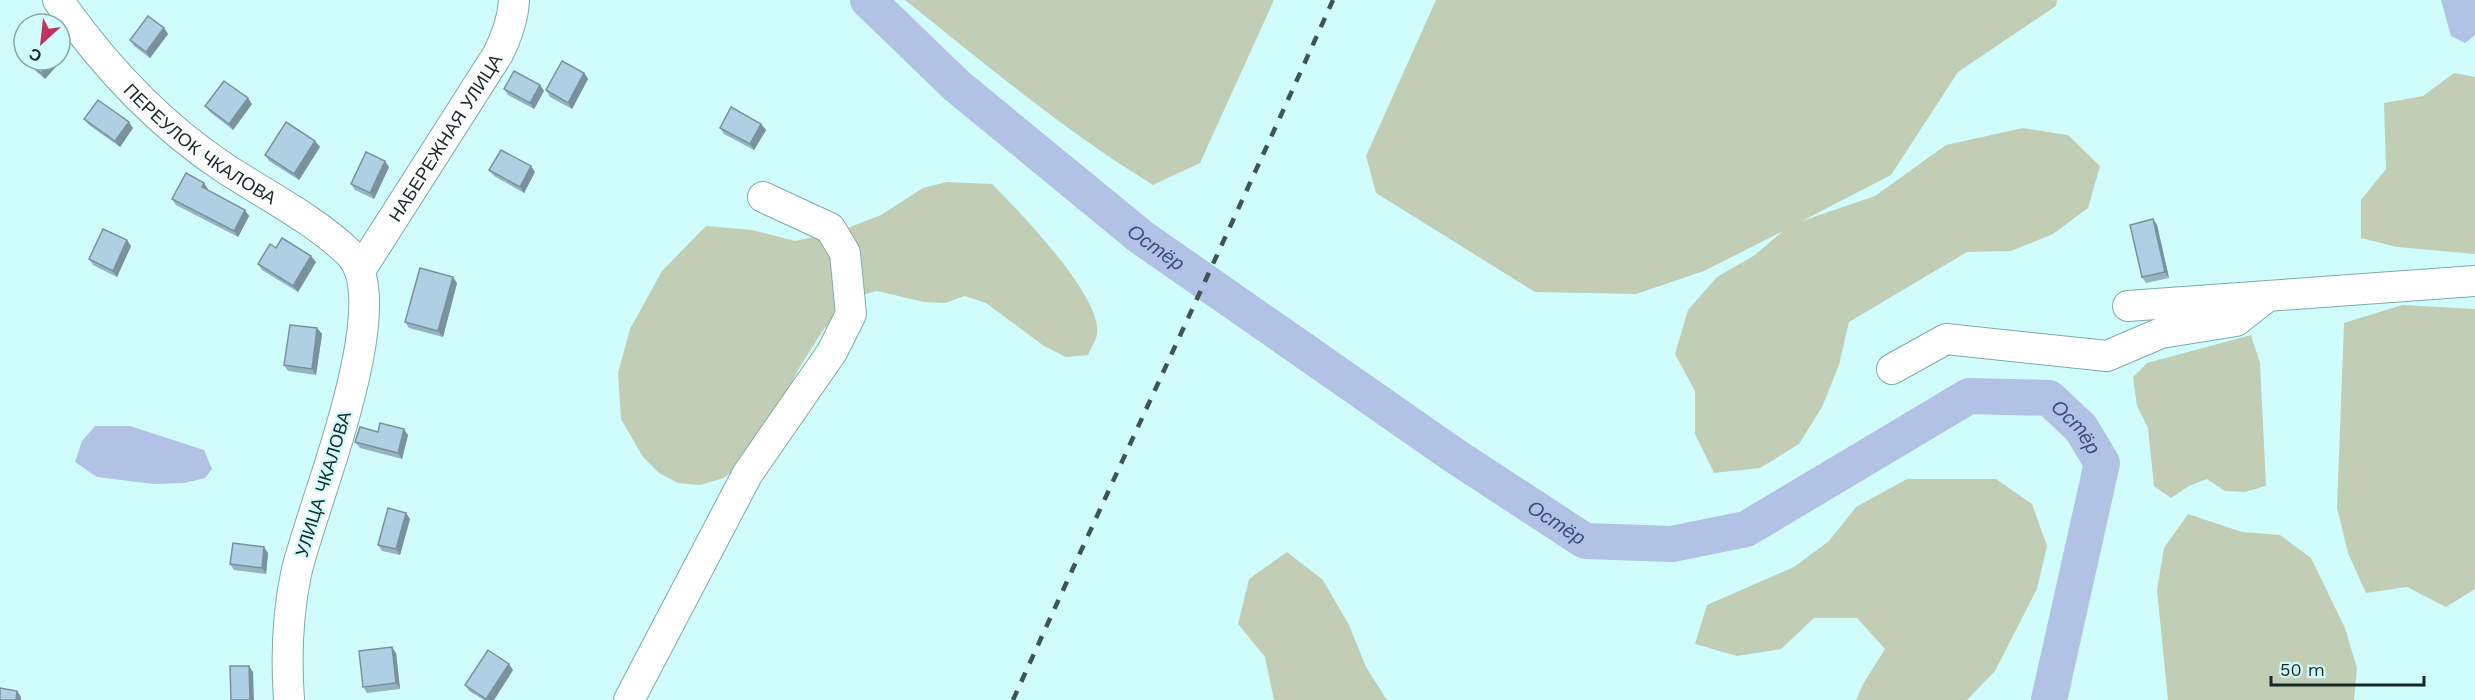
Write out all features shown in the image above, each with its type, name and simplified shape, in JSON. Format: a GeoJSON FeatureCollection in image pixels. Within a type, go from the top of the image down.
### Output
{"type":"FeatureCollection","features":[{"type":"Feature","properties":{"kind":"street","name":"ПЕРЕУЛОК ЧКАЛОВА"},"geometry":{"type":"LineString","coordinates":[[58,0],[109,67],[145,104],[224,167],[327,235],[350,254],[361,269]]}},
{"type":"Feature","properties":{"kind":"street","name":"НАБЕРЕЖНАЯ УЛИЦА"},"geometry":{"type":"LineString","coordinates":[[361,269],[498,54],[513,15],[514,0]]}},
{"type":"Feature","properties":{"kind":"street"},"geometry":{"type":"LineString","coordinates":[[629,700],[748,473],[832,352],[851,314],[846,253],[830,228],[763,197]]}},
{"type":"Feature","properties":{"kind":"street","name":"УЛИЦА ЧКАЛОВА"},"geometry":{"type":"LineString","coordinates":[[289,700],[286,663],[288,617],[297,572],[357,365],[364,325],[364,287],[361,269]]}},
{"type":"Feature","properties":{"kind":"street"},"geometry":{"type":"LineString","coordinates":[[2128,306],[2475,281]]}},
{"type":"Feature","properties":{"kind":"street"},"geometry":{"type":"LineString","coordinates":[[1892,369],[1946,339],[2107,356],[2161,333],[2236,321],[2268,296]]}},
{"type":"Feature","properties":{"kind":"green space"},"geometry":{"type":"Polygon","coordinates":[[[905,0],[1274,0],[1200,163],[1153,185],[1057,120],[905,0]]]}},
{"type":"Feature","properties":{"kind":"green space"},"geometry":{"type":"Polygon","coordinates":[[[1436,0],[2057,0],[2056,6],[1958,72],[1891,175],[1802,221],[1875,196],[1946,145],[2023,128],[2068,135],[2100,166],[2088,208],[2053,234],[2011,251],[1967,252],[1849,322],[1839,365],[1822,407],[1799,444],[1760,468],[1714,473],[1695,434],[1695,391],[1675,354],[1688,310],[1717,277],[1755,255],[1783,231],[1704,271],[1636,294],[1535,292],[1376,193],[1366,156],[1436,0]]]}},
{"type":"Feature","properties":{"kind":"green space"},"geometry":{"type":"Polygon","coordinates":[[[2454,73],[2475,77],[2475,254],[2397,247],[2361,238],[2361,200],[2386,169],[2384,103],[2423,96],[2454,73]]]}},
{"type":"Feature","properties":{"kind":"green space"},"geometry":{"type":"Polygon","coordinates":[[[947,182],[992,184],[1056,255],[1087,299],[1095,318],[1097,334],[1088,355],[1066,357],[1044,346],[986,303],[965,296],[945,303],[924,302],[877,291],[854,297],[824,329],[799,368],[758,450],[724,478],[700,485],[678,483],[659,473],[643,457],[621,419],[618,373],[630,329],[662,271],[706,226],[752,230],[795,241],[840,231],[881,215],[923,188],[947,182]]]}},
{"type":"Feature","properties":{"kind":"green space"},"geometry":{"type":"Polygon","coordinates":[[[2402,305],[2475,309],[2475,589],[2446,607],[2407,587],[2366,593],[2348,553],[2337,508],[2344,323],[2402,305]]]}},
{"type":"Feature","properties":{"kind":"green space"},"geometry":{"type":"Polygon","coordinates":[[[2251,335],[2260,363],[2266,486],[2245,492],[2225,491],[2207,479],[2189,486],[2171,498],[2154,486],[2148,428],[2137,406],[2133,377],[2147,363],[2251,335]]]}},
{"type":"Feature","properties":{"kind":"green space"},"geometry":{"type":"Polygon","coordinates":[[[1907,479],[1996,479],[2032,504],[2047,546],[2037,589],[1995,671],[1967,700],[1856,700],[1863,684],[1885,649],[1857,618],[1814,618],[1781,649],[1737,656],[1695,644],[1707,605],[1794,567],[1829,541],[1856,507],[1907,479]]]}},
{"type":"Feature","properties":{"kind":"green space"},"geometry":{"type":"Polygon","coordinates":[[[2188,514],[2242,532],[2280,535],[2311,558],[2345,628],[2357,668],[2354,700],[2168,700],[2157,590],[2164,548],[2188,514]]]}},
{"type":"Feature","properties":{"kind":"green space"},"geometry":{"type":"Polygon","coordinates":[[[1287,552],[1323,580],[1349,625],[1366,667],[1387,700],[1274,700],[1265,657],[1238,624],[1249,579],[1287,552]]]}},
{"type":"Feature","properties":{"kind":"water"},"geometry":{"type":"Polygon","coordinates":[[[2441,0],[2475,0],[2475,35],[2465,43],[2451,36],[2441,0]]]}},
{"type":"Feature","properties":{"kind":"water"},"geometry":{"type":"Polygon","coordinates":[[[95,426],[130,426],[204,450],[212,469],[205,478],[184,483],[154,484],[97,477],[75,462],[82,441],[95,426]]]}},
{"type":"Feature","properties":{"kind":"building"},"geometry":{"type":"Polygon","coordinates":[[[148,16],[164,28],[146,52],[130,40],[148,16]]]}},
{"type":"Feature","properties":{"kind":"building"},"geometry":{"type":"Polygon","coordinates":[[[562,61],[584,73],[568,103],[546,90],[562,61]]]}},
{"type":"Feature","properties":{"kind":"building"},"geometry":{"type":"Polygon","coordinates":[[[514,71],[540,85],[530,103],[504,89],[514,71]]]}},
{"type":"Feature","properties":{"kind":"building"},"geometry":{"type":"Polygon","coordinates":[[[224,81],[248,98],[229,124],[205,106],[224,81]]]}},
{"type":"Feature","properties":{"kind":"building"},"geometry":{"type":"Polygon","coordinates":[[[98,100],[129,122],[115,141],[84,119],[98,100]]]}},
{"type":"Feature","properties":{"kind":"building"},"geometry":{"type":"Polygon","coordinates":[[[731,107],[761,124],[750,144],[720,128],[731,107]]]}},
{"type":"Feature","properties":{"kind":"building"},"geometry":{"type":"Polygon","coordinates":[[[286,122],[315,141],[294,174],[265,155],[286,122]]]}},
{"type":"Feature","properties":{"kind":"building"},"geometry":{"type":"Polygon","coordinates":[[[501,150],[531,166],[520,187],[489,170],[501,150]]]}},
{"type":"Feature","properties":{"kind":"building"},"geometry":{"type":"Polygon","coordinates":[[[366,152],[385,161],[370,193],[351,184],[366,152]]]}},
{"type":"Feature","properties":{"kind":"building"},"geometry":{"type":"Polygon","coordinates":[[[186,173],[204,183],[202,187],[245,210],[234,231],[172,199],[186,173]]]}},
{"type":"Feature","properties":{"kind":"building"},"geometry":{"type":"Polygon","coordinates":[[[2153,219],[2165,272],[2142,277],[2130,225],[2153,219]]]}},
{"type":"Feature","properties":{"kind":"building"},"geometry":{"type":"Polygon","coordinates":[[[103,229],[127,240],[113,271],[89,259],[103,229]]]}},
{"type":"Feature","properties":{"kind":"building"},"geometry":{"type":"Polygon","coordinates":[[[282,238],[311,256],[293,286],[258,264],[270,244],[276,248],[282,238]]]}},
{"type":"Feature","properties":{"kind":"building"},"geometry":{"type":"Polygon","coordinates":[[[420,268],[453,277],[438,331],[405,322],[420,268]]]}},
{"type":"Feature","properties":{"kind":"building"},"geometry":{"type":"Polygon","coordinates":[[[290,325],[317,328],[312,369],[284,365],[290,325]]]}},
{"type":"Feature","properties":{"kind":"building"},"geometry":{"type":"Polygon","coordinates":[[[380,423],[404,429],[398,453],[355,442],[360,427],[378,432],[380,423]]]}},
{"type":"Feature","properties":{"kind":"building"},"geometry":{"type":"Polygon","coordinates":[[[388,508],[406,513],[396,549],[378,545],[388,508]]]}},
{"type":"Feature","properties":{"kind":"building"},"geometry":{"type":"Polygon","coordinates":[[[233,543],[264,547],[262,568],[230,564],[233,543]]]}},
{"type":"Feature","properties":{"kind":"building"},"geometry":{"type":"Polygon","coordinates":[[[392,647],[396,683],[363,687],[359,651],[392,647]]]}},
{"type":"Feature","properties":{"kind":"building"},"geometry":{"type":"Polygon","coordinates":[[[488,650],[509,664],[486,699],[465,685],[488,650]]]}},
{"type":"Feature","properties":{"kind":"building"},"geometry":{"type":"Polygon","coordinates":[[[230,666],[249,666],[250,700],[231,700],[230,666]]]}},
{"type":"Feature","properties":{"kind":"building"},"geometry":{"type":"Polygon","coordinates":[[[0,688],[17,691],[16,700],[0,700],[0,688]]]}},
{"type":"Feature","properties":{"kind":"waterway","name":"Остёр"},"geometry":{"type":"LineString","coordinates":[[868,0],[957,86],[1141,237],[1455,456],[1585,541],[1672,544],[1746,529],[1969,396],[2049,398],[2081,428],[2102,463],[2049,700]]}},
{"type":"Feature","properties":{"kind":"railway"},"geometry":{"type":"LineString","coordinates":[[1013,700],[1333,0]]}}]}
